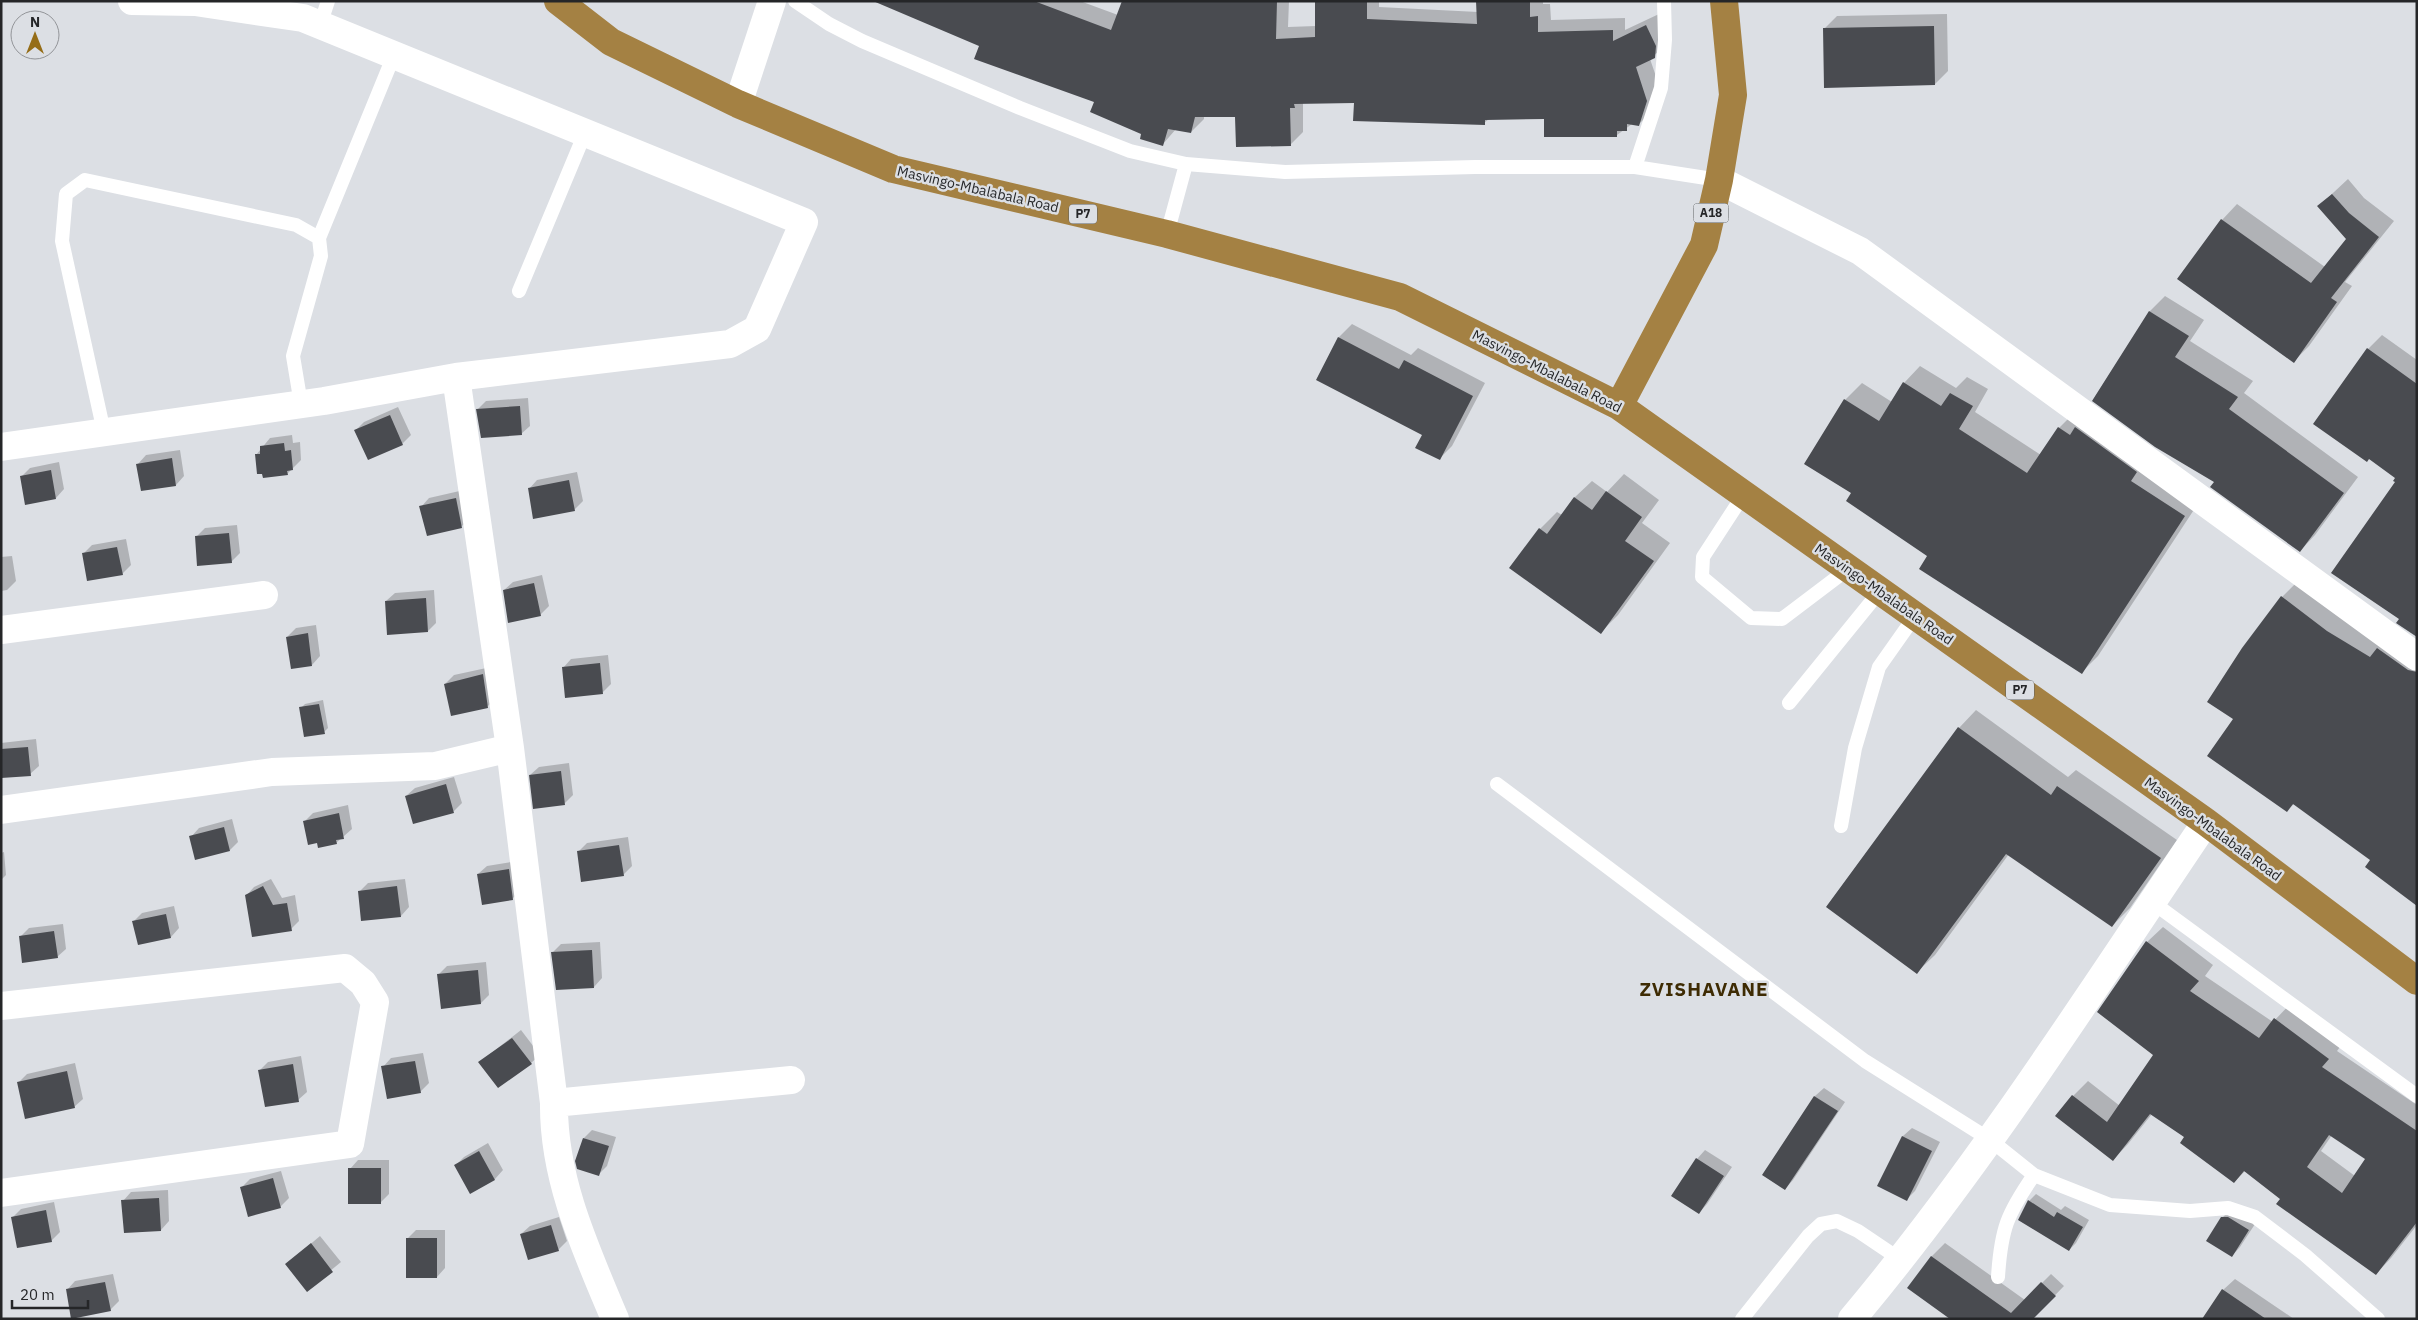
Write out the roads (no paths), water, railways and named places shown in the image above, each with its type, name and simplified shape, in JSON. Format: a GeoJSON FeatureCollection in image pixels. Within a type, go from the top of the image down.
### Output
{"type":"FeatureCollection","features":[{"type":"Feature","properties":{"kind":"highway","name":"Masvingo-Mbalabala Road"},"geometry":{"type":"LineString","coordinates":[[558,1],[611,42],[738,104],[893,170],[1167,234],[1400,297],[1619,406],[2206,822],[2417,981]]}},
{"type":"Feature","properties":{"kind":"highway","name":"A18"},"geometry":{"type":"LineString","coordinates":[[1619,406],[1704,245],[1719,180],[1733,95],[1724,1]]}},
{"type":"Feature","properties":{"kind":"street"},"geometry":{"type":"LineString","coordinates":[[1,446],[301,404],[456,377],[730,344],[757,329],[804,222],[394,55],[324,13],[303,18],[195,2],[132,1]]}},
{"type":"Feature","properties":{"kind":"street"},"geometry":{"type":"LineString","coordinates":[[738,104],[772,1]]}},
{"type":"Feature","properties":{"kind":"street"},"geometry":{"type":"LineString","coordinates":[[1719,180],[1860,251],[2417,657]]}},
{"type":"Feature","properties":{"kind":"street"},"geometry":{"type":"LineString","coordinates":[[456,377],[510,748],[554,1103],[553,1132],[575,1225],[615,1319]]}},
{"type":"Feature","properties":{"kind":"street"},"geometry":{"type":"LineString","coordinates":[[1,630],[264,595]]}},
{"type":"Feature","properties":{"kind":"street"},"geometry":{"type":"LineString","coordinates":[[1,810],[272,772],[435,766],[510,748]]}},
{"type":"Feature","properties":{"kind":"street"},"geometry":{"type":"LineString","coordinates":[[1852,1319],[1901,1260],[1989,1139],[2206,822]]}},
{"type":"Feature","properties":{"kind":"street"},"geometry":{"type":"LineString","coordinates":[[1,1006],[345,968],[363,983],[375,1002],[350,1144],[1,1193]]}},
{"type":"Feature","properties":{"kind":"street"},"geometry":{"type":"LineString","coordinates":[[554,1103],[791,1080]]}},
{"type":"Feature","properties":{"kind":"lane"},"geometry":{"type":"LineString","coordinates":[[795,1],[829,24],[862,40],[1020,108],[1130,151],[1186,164],[1286,172],[1475,167],[1635,167],[1719,180]]}},
{"type":"Feature","properties":{"kind":"lane"},"geometry":{"type":"LineString","coordinates":[[1635,167],[1661,88],[1665,40],[1664,1]]}},
{"type":"Feature","properties":{"kind":"lane"},"geometry":{"type":"LineString","coordinates":[[301,404],[292,356],[321,256],[319,238],[394,55]]}},
{"type":"Feature","properties":{"kind":"lane"},"geometry":{"type":"LineString","coordinates":[[519,291],[584,132]]}},
{"type":"Feature","properties":{"kind":"lane"},"geometry":{"type":"LineString","coordinates":[[1167,234],[1186,164]]}},
{"type":"Feature","properties":{"kind":"lane"},"geometry":{"type":"LineString","coordinates":[[104,432],[62,241],[66,194],[84,180],[296,225],[319,238]]}},
{"type":"Feature","properties":{"kind":"lane"},"geometry":{"type":"LineString","coordinates":[[1744,494],[1703,557],[1702,577],[1751,618],[1782,619],[1848,568]]}},
{"type":"Feature","properties":{"kind":"lane"},"geometry":{"type":"LineString","coordinates":[[1789,703],[1880,591]]}},
{"type":"Feature","properties":{"kind":"lane"},"geometry":{"type":"LineString","coordinates":[[1841,826],[1855,748],[1879,667],[1915,616]]}},
{"type":"Feature","properties":{"kind":"lane"},"geometry":{"type":"LineString","coordinates":[[1498,784],[1865,1061],[1989,1139],[2034,1175],[2110,1205],[2190,1211],[2228,1208],[2256,1218],[2305,1255],[2378,1319]]}},
{"type":"Feature","properties":{"kind":"lane"},"geometry":{"type":"LineString","coordinates":[[2152,902],[2417,1096]]}},
{"type":"Feature","properties":{"kind":"lane"},"geometry":{"type":"LineString","coordinates":[[1998,1277],[2000,1242],[2008,1217],[2034,1175]]}},
{"type":"Feature","properties":{"kind":"lane"},"geometry":{"type":"LineString","coordinates":[[1742,1319],[1808,1236],[1821,1224],[1837,1221],[1901,1260]]}},
{"type":"Feature","properties":{"kind":"district","name":"ZVISHAVANE"},"geometry":{"type":"Point","coordinates":[1704,989]}}]}
